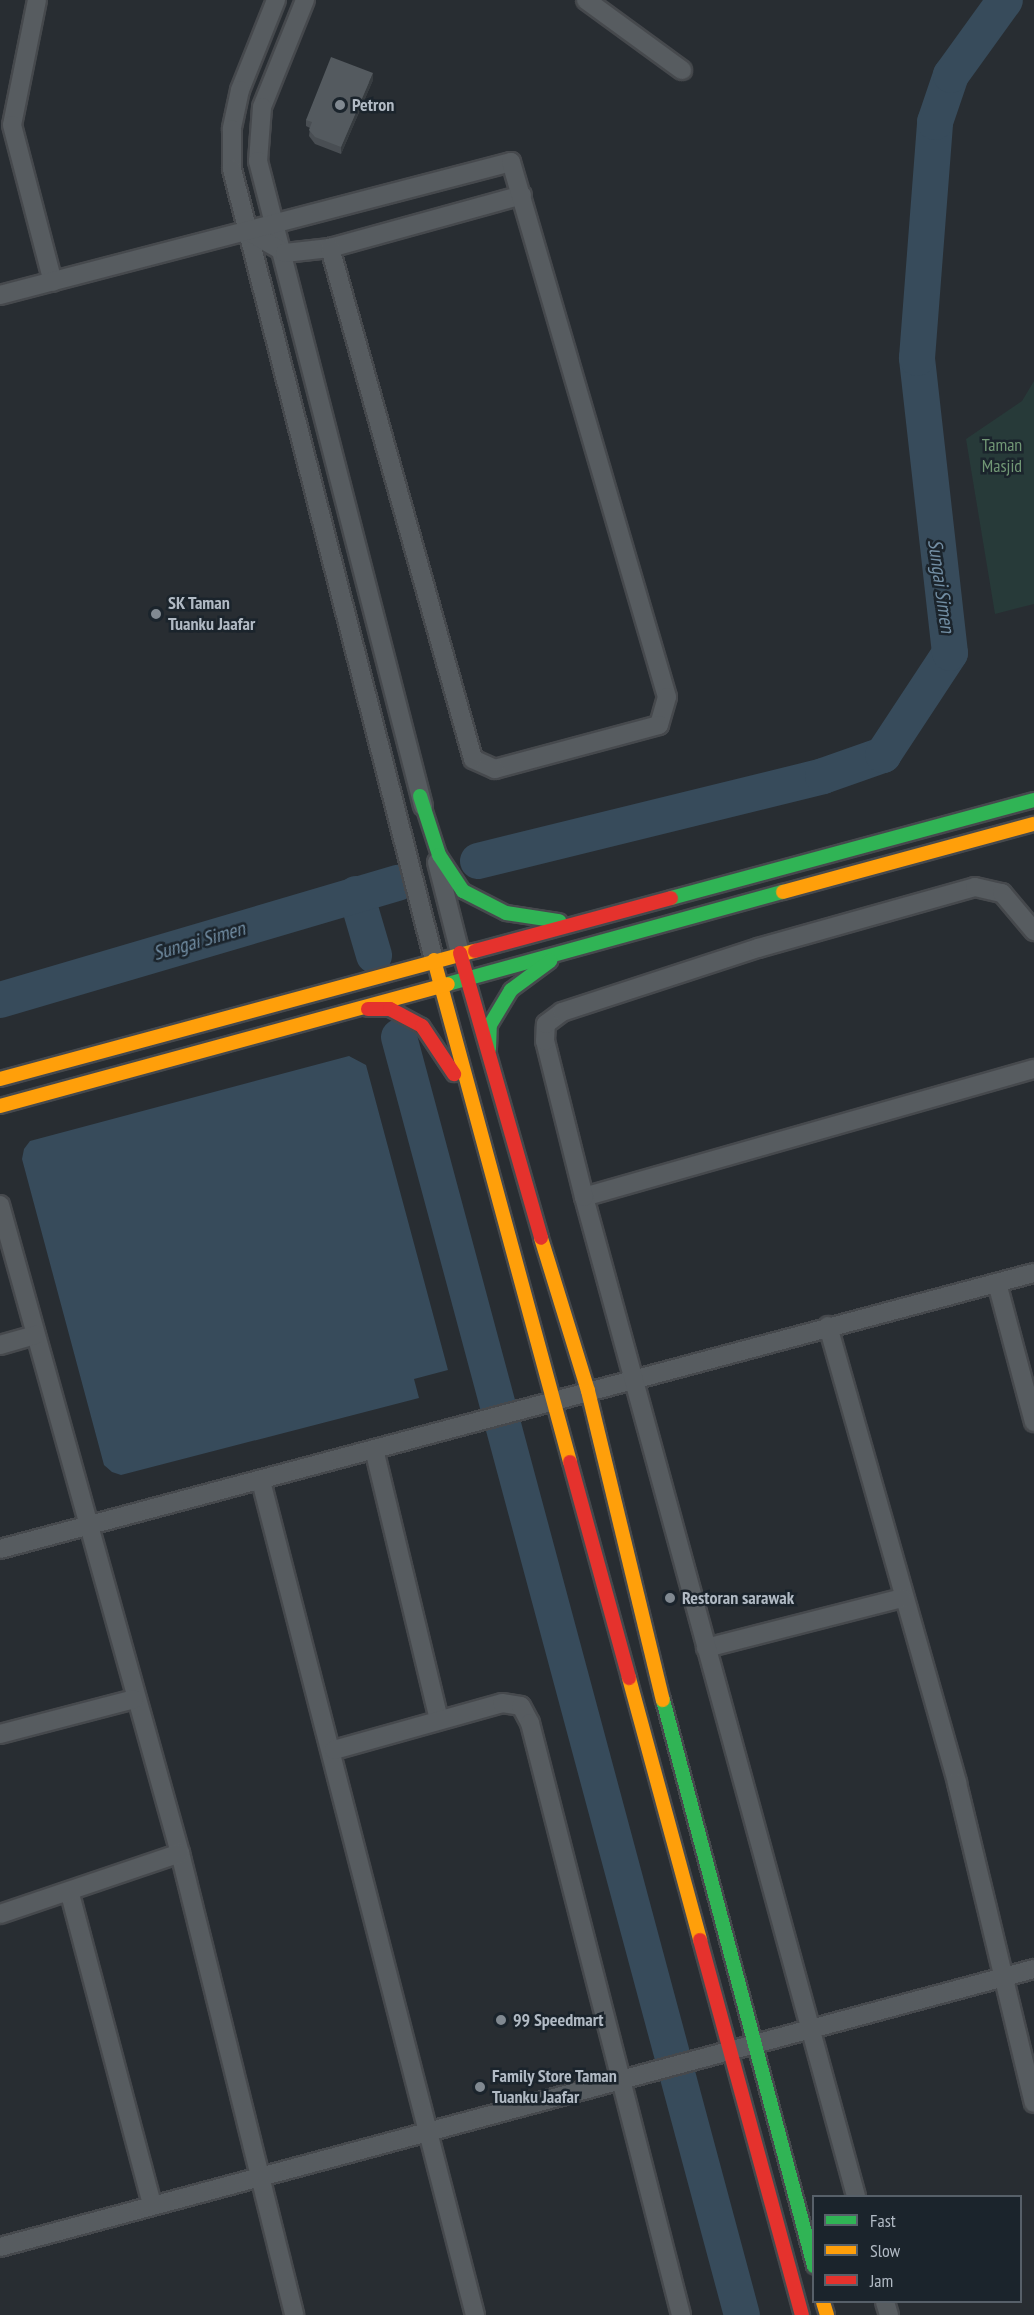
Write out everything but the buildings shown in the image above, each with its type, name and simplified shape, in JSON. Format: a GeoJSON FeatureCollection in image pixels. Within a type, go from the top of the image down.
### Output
{"type":"FeatureCollection","features":[{"type":"Feature","properties":{"kind":"street"},"geometry":{"type":"LineString","coordinates":[[38,0],[12,125],[53,282]]}},
{"type":"Feature","properties":{"kind":"street"},"geometry":{"type":"LineString","coordinates":[[276,0],[240,90],[232,129],[232,169],[251,233],[471,1109],[557,1400],[802,2315]]}},
{"type":"Feature","properties":{"kind":"street"},"geometry":{"type":"LineString","coordinates":[[305,0],[262,107],[258,161],[285,253],[488,1065],[588,1391],[642,1623],[812,2262]]}},
{"type":"Feature","properties":{"kind":"street"},"geometry":{"type":"LineString","coordinates":[[592,2],[682,70]]}},
{"type":"Feature","properties":{"kind":"street"},"geometry":{"type":"LineString","coordinates":[[0,295],[251,233],[276,223],[511,162],[667,696],[659,724],[495,769],[473,759],[330,248]]}},
{"type":"Feature","properties":{"kind":"street"},"geometry":{"type":"LineString","coordinates":[[251,233],[285,253],[330,248],[522,195]]}},
{"type":"Feature","properties":{"kind":"street"},"geometry":{"type":"LineString","coordinates":[[420,796],[440,855],[463,891],[506,913],[574,921]]}},
{"type":"Feature","properties":{"kind":"street"},"geometry":{"type":"LineString","coordinates":[[0,1079],[574,921],[1034,800]]}},
{"type":"Feature","properties":{"kind":"street"},"geometry":{"type":"LineString","coordinates":[[948,824],[954,845]]}},
{"type":"Feature","properties":{"kind":"street"},"geometry":{"type":"LineString","coordinates":[[0,1106],[466,977],[1034,824]]}},
{"type":"Feature","properties":{"kind":"street"},"geometry":{"type":"LineString","coordinates":[[856,2195],[808,2028],[636,1379],[584,1197],[545,1041],[546,1024],[562,1012],[805,933],[975,887],[1002,893],[1034,931]]}},
{"type":"Feature","properties":{"kind":"street"},"geometry":{"type":"LineString","coordinates":[[488,1065],[490,1025],[511,990],[570,949]]}},
{"type":"Feature","properties":{"kind":"street"},"geometry":{"type":"LineString","coordinates":[[351,1009],[390,1009],[422,1026],[441,1049],[471,1109]]}},
{"type":"Feature","properties":{"kind":"street"},"geometry":{"type":"LineString","coordinates":[[584,1197],[1034,1069]]}},
{"type":"Feature","properties":{"kind":"street"},"geometry":{"type":"LineString","coordinates":[[0,1205],[90,1526],[134,1699],[180,1853],[294,2315]]}},
{"type":"Feature","properties":{"kind":"street"},"geometry":{"type":"LineString","coordinates":[[0,1549],[261,1481],[480,1418],[557,1400],[1034,1272]]}},
{"type":"Feature","properties":{"kind":"street"},"geometry":{"type":"LineString","coordinates":[[997,1283],[1034,1422]]}},
{"type":"Feature","properties":{"kind":"street"},"geometry":{"type":"LineString","coordinates":[[828,1326],[902,1598],[957,1783],[1034,2103]]}},
{"type":"Feature","properties":{"kind":"street"},"geometry":{"type":"LineString","coordinates":[[0,1345],[36,1335]]}},
{"type":"Feature","properties":{"kind":"street"},"geometry":{"type":"LineString","coordinates":[[374,1449],[439,1719]]}},
{"type":"Feature","properties":{"kind":"street"},"geometry":{"type":"LineString","coordinates":[[261,1481],[334,1750],[475,2315]]}},
{"type":"Feature","properties":{"kind":"street"},"geometry":{"type":"LineString","coordinates":[[706,1648],[902,1598]]}},
{"type":"Feature","properties":{"kind":"street"},"geometry":{"type":"LineString","coordinates":[[0,1734],[134,1699]]}},
{"type":"Feature","properties":{"kind":"street"},"geometry":{"type":"LineString","coordinates":[[334,1750],[502,1703],[521,1706],[530,1723],[681,2315]]}},
{"type":"Feature","properties":{"kind":"street"},"geometry":{"type":"LineString","coordinates":[[0,1914],[70,1894],[180,1853]]}},
{"type":"Feature","properties":{"kind":"street"},"geometry":{"type":"LineString","coordinates":[[70,1894],[152,2205]]}},
{"type":"Feature","properties":{"kind":"street"},"geometry":{"type":"LineString","coordinates":[[0,2247],[638,2073],[1034,1969]]}},
{"type":"Feature","properties":{"kind":"green space","name":"Taman Masjid"},"geometry":{"type":"Polygon","coordinates":[[[1034,381],[1034,604],[995,614],[966,439],[1022,401],[1034,381]]]}},
{"type":"Feature","properties":{"kind":"water"},"geometry":{"type":"Polygon","coordinates":[[[349,1056],[366,1065],[448,1370],[414,1379],[419,1398],[121,1475],[112,1472],[104,1465],[22,1159],[24,1149],[30,1141],[349,1056]]]}},
{"type":"Feature","properties":{"kind":"waterway","name":"Sungai Simen"},"geometry":{"type":"LineString","coordinates":[[478,861],[823,776],[883,755],[950,653],[917,358],[935,122],[951,75],[1005,0]]}},
{"type":"Feature","properties":{"kind":"waterway","name":"Sungai Simen"},"geometry":{"type":"LineString","coordinates":[[0,1000],[398,883]]}},
{"type":"Feature","properties":{"kind":"waterway"},"geometry":{"type":"LineString","coordinates":[[356,894],[374,955]]}},
{"type":"Feature","properties":{"kind":"waterway"},"geometry":{"type":"LineString","coordinates":[[399,1037],[742,2315]]}},
{"type":"Feature","properties":{"kind":"traffic: fast"},"geometry":{"type":"LineString","coordinates":[[420,796],[439,855],[463,891],[506,913],[559,921]]}},
{"type":"Feature","properties":{"kind":"traffic: fast"},"geometry":{"type":"LineString","coordinates":[[671,898],[1034,800]]}},
{"type":"Feature","properties":{"kind":"traffic: fast"},"geometry":{"type":"LineString","coordinates":[[448,984],[783,892]]}},
{"type":"Feature","properties":{"kind":"traffic: fast"},"geometry":{"type":"LineString","coordinates":[[489,1049],[490,1025],[511,990],[550,961]]}},
{"type":"Feature","properties":{"kind":"traffic: fast"},"geometry":{"type":"LineString","coordinates":[[663,1700],[812,2259]]}},
{"type":"Feature","properties":{"kind":"traffic: slow"},"geometry":{"type":"LineString","coordinates":[[783,892],[1034,824]]}},
{"type":"Feature","properties":{"kind":"traffic: slow"},"geometry":{"type":"LineString","coordinates":[[0,1079],[475,951]]}},
{"type":"Feature","properties":{"kind":"traffic: slow"},"geometry":{"type":"LineString","coordinates":[[434,960],[570,1462]]}},
{"type":"Feature","properties":{"kind":"traffic: slow"},"geometry":{"type":"LineString","coordinates":[[0,1106],[448,984]]}},
{"type":"Feature","properties":{"kind":"traffic: slow"},"geometry":{"type":"LineString","coordinates":[[541,1238],[588,1391],[663,1700]]}},
{"type":"Feature","properties":{"kind":"traffic: slow"},"geometry":{"type":"LineString","coordinates":[[629,1678],[700,1940]]}},
{"type":"Feature","properties":{"kind":"traffic: slow"},"geometry":{"type":"LineString","coordinates":[[823,2303],[827,2315]]}},
{"type":"Feature","properties":{"kind":"traffic: jam"},"geometry":{"type":"LineString","coordinates":[[475,951],[671,898]]}},
{"type":"Feature","properties":{"kind":"traffic: jam"},"geometry":{"type":"LineString","coordinates":[[460,953],[541,1238]]}},
{"type":"Feature","properties":{"kind":"traffic: jam"},"geometry":{"type":"LineString","coordinates":[[368,1009],[390,1009],[422,1026],[454,1074]]}},
{"type":"Feature","properties":{"kind":"traffic: jam"},"geometry":{"type":"LineString","coordinates":[[570,1462],[629,1678]]}},
{"type":"Feature","properties":{"kind":"traffic: jam"},"geometry":{"type":"LineString","coordinates":[[700,1940],[802,2315]]}},
{"type":"Feature","properties":{"kind":"place","name":"Petron"},"geometry":{"type":"Point","coordinates":[340,105]}},
{"type":"Feature","properties":{"kind":"place","name":"SK Taman Tuanku Jaafar"},"geometry":{"type":"Point","coordinates":[156,614]}},
{"type":"Feature","properties":{"kind":"place","name":"Restoran sarawak"},"geometry":{"type":"Point","coordinates":[670,1598]}},
{"type":"Feature","properties":{"kind":"place","name":"99 Speedmart"},"geometry":{"type":"Point","coordinates":[501,2020]}},
{"type":"Feature","properties":{"kind":"place","name":"Family Store Taman Tuanku Jaafar"},"geometry":{"type":"Point","coordinates":[480,2087]}}]}
